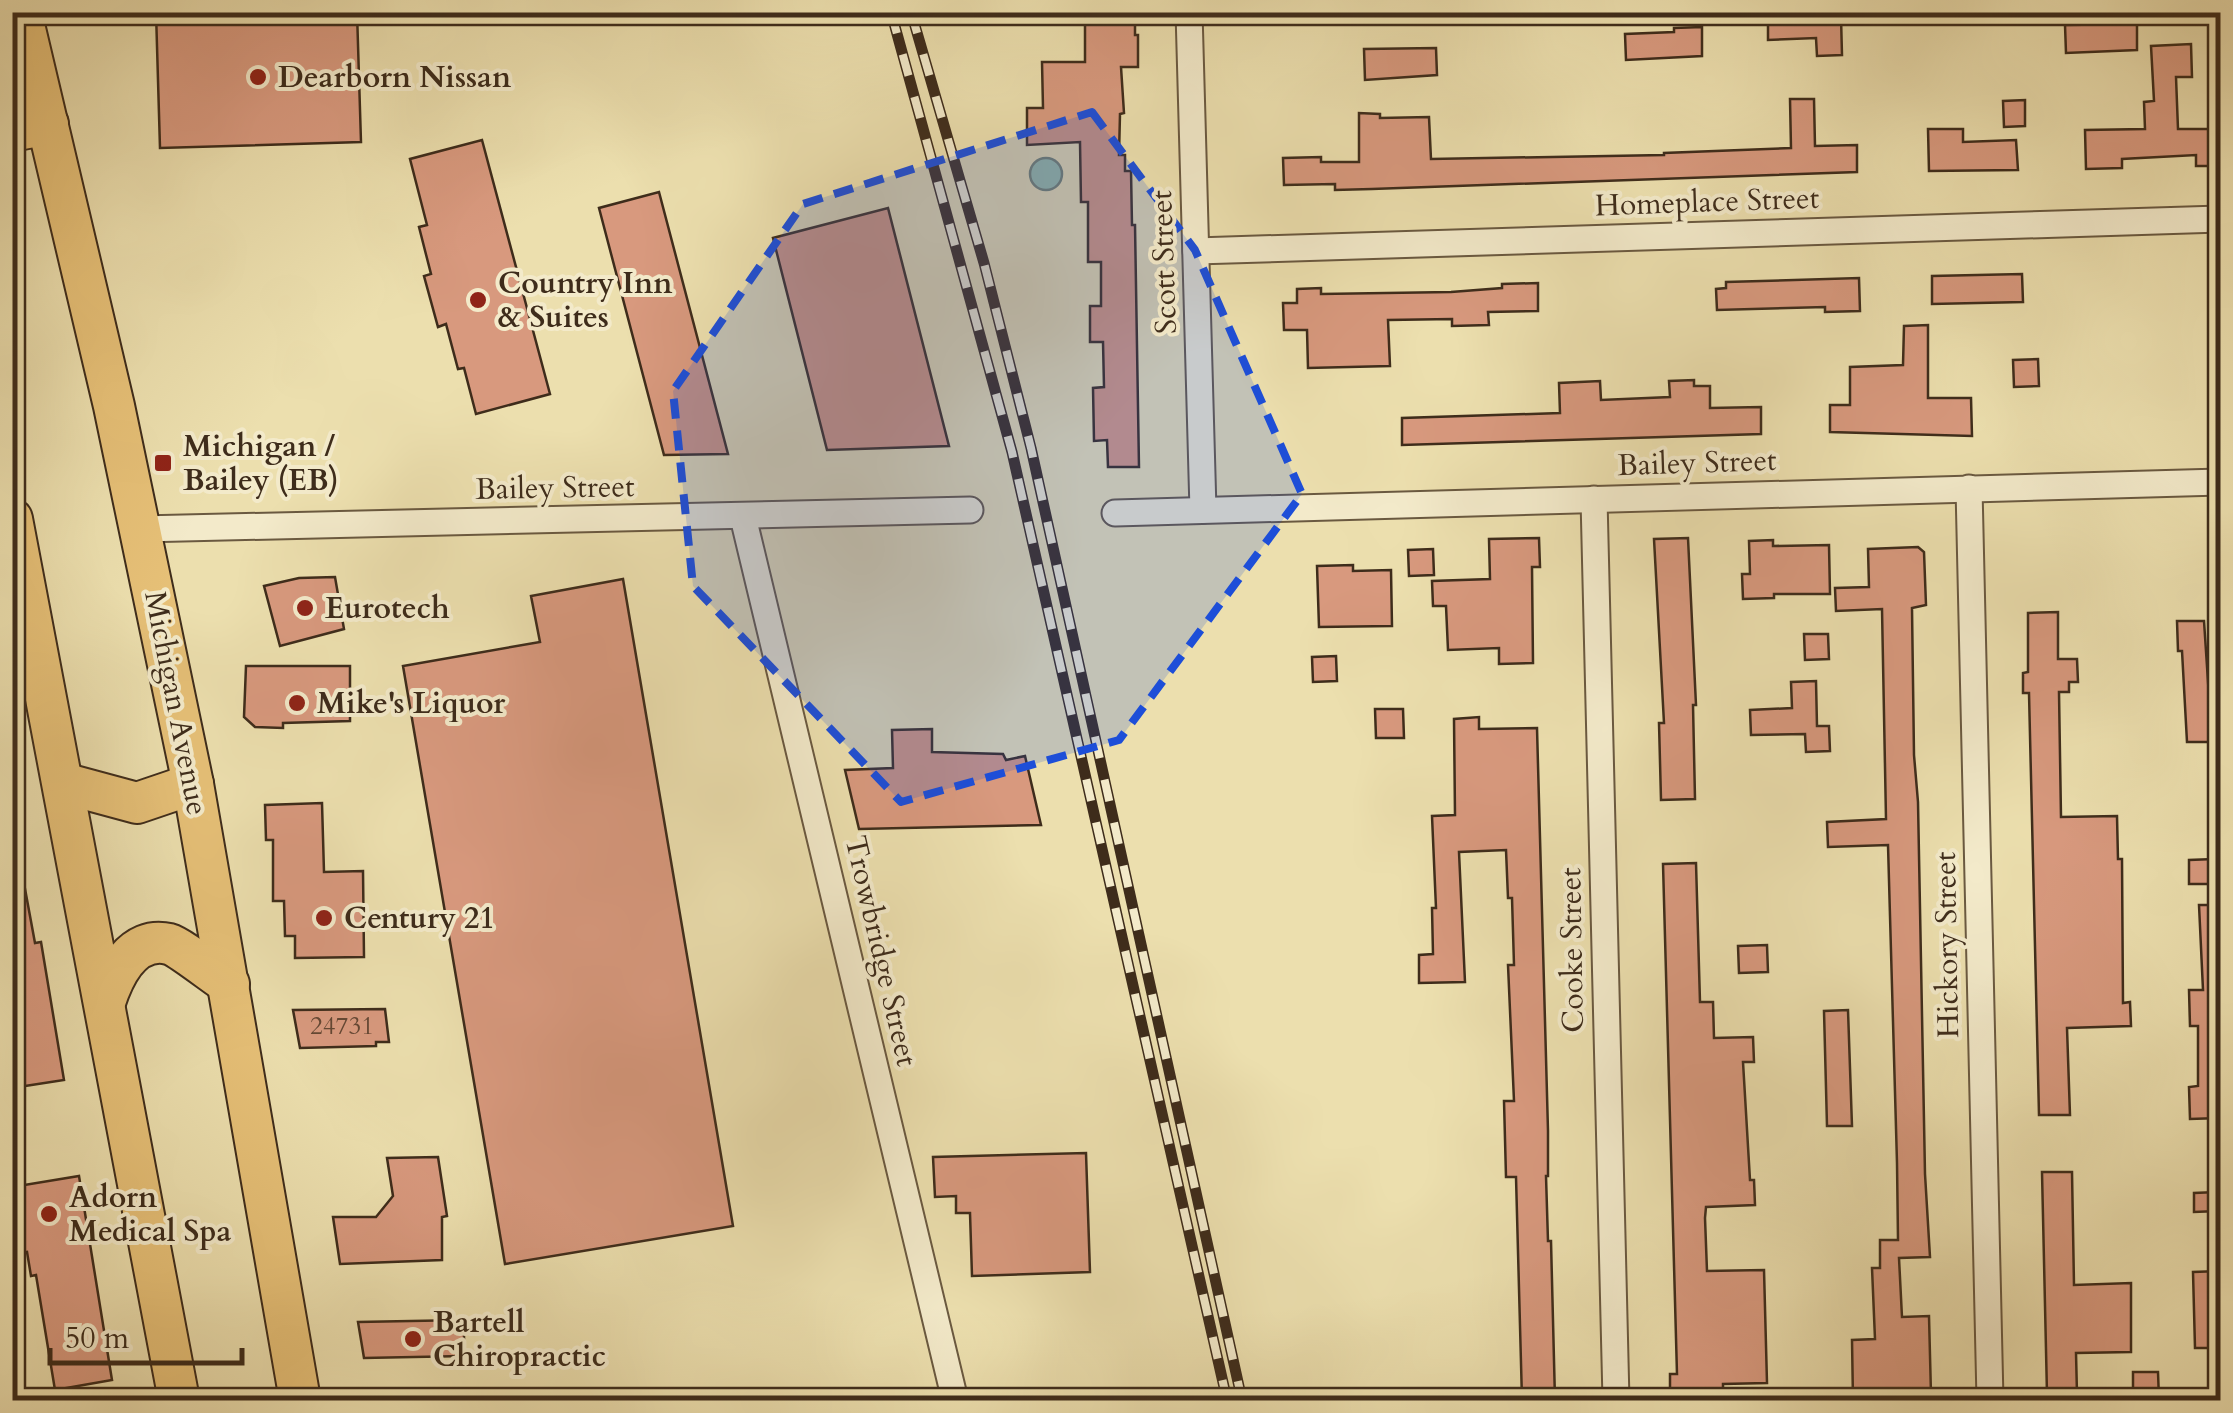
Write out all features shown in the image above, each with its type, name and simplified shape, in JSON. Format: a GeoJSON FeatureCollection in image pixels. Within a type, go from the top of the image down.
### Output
{"type":"FeatureCollection","features":[{"type":"Feature","properties":{"kind":"main road","name":"Michigan Avenue"},"geometry":{"type":"LineString","coordinates":[[21,12],[30,128],[141,529],[193,784],[300,1400]]}},
{"type":"Feature","properties":{"kind":"main road"},"geometry":{"type":"LineString","coordinates":[[12,519],[179,1400]]}},
{"type":"Feature","properties":{"kind":"main road"},"geometry":{"type":"LineString","coordinates":[[63,783],[137,803],[193,784]]}},
{"type":"Feature","properties":{"kind":"main road"},"geometry":{"type":"LineString","coordinates":[[105,1002],[115,973],[129,955],[151,945],[170,944],[229,984]]}},
{"type":"Feature","properties":{"kind":"street","name":"Scott Street"},"geometry":{"type":"LineString","coordinates":[[1189,12],[1203,510]]}},
{"type":"Feature","properties":{"kind":"street","name":"Homeplace Street"},"geometry":{"type":"LineString","coordinates":[[1196,251],[2220,219]]}},
{"type":"Feature","properties":{"kind":"street","name":"Bailey Street"},"geometry":{"type":"LineString","coordinates":[[1115,513],[2220,482]]}},
{"type":"Feature","properties":{"kind":"street","name":"Hickory Street"},"geometry":{"type":"LineString","coordinates":[[1969,488],[1990,1400]]}},
{"type":"Feature","properties":{"kind":"street","name":"Cooke Street"},"geometry":{"type":"LineString","coordinates":[[1594,499],[1616,1400]]}},
{"type":"Feature","properties":{"kind":"street","name":"Bailey Street"},"geometry":{"type":"LineString","coordinates":[[141,529],[970,510]]}},
{"type":"Feature","properties":{"kind":"street","name":"Trowbridge Street"},"geometry":{"type":"LineString","coordinates":[[743,517],[955,1400]]}},
{"type":"Feature","properties":{"kind":"highlighted area"},"geometry":{"type":"Polygon","coordinates":[[[1092,112],[1195,250],[1302,494],[1119,740],[901,802],[693,586],[673,391],[803,204],[1092,112]]]}},
{"type":"Feature","properties":{"kind":"shaded area"},"geometry":{"type":"Polygon","coordinates":[[[1046,158],[1057,163],[1062,174],[1057,185],[1046,190],[1035,185],[1030,174],[1035,163],[1046,158]]]}},
{"type":"Feature","properties":{"kind":"building","name":"Dearborn Nissan"},"geometry":{"type":"Polygon","coordinates":[[[156,12],[357,12],[361,142],[160,148],[156,12]]]}},
{"type":"Feature","properties":{"kind":"building"},"geometry":{"type":"Polygon","coordinates":[[[1085,12],[1135,12],[1138,35],[1138,67],[1121,67],[1124,113],[1120,114],[1119,155],[1125,155],[1125,171],[1131,171],[1135,225],[1139,467],[1108,467],[1107,440],[1094,441],[1093,388],[1104,387],[1103,342],[1090,342],[1090,306],[1101,306],[1101,262],[1088,262],[1088,202],[1081,202],[1080,142],[1027,145],[1027,108],[1043,108],[1042,62],[1085,62],[1085,12]]]}},
{"type":"Feature","properties":{"kind":"building"},"geometry":{"type":"Polygon","coordinates":[[[1841,17],[1842,55],[1817,56],[1816,38],[1768,40],[1768,19],[1841,17]]]}},
{"type":"Feature","properties":{"kind":"building"},"geometry":{"type":"Polygon","coordinates":[[[2137,24],[2137,50],[2066,53],[2065,25],[2137,24]]]}},
{"type":"Feature","properties":{"kind":"building"},"geometry":{"type":"Polygon","coordinates":[[[1702,27],[1702,56],[1626,60],[1625,34],[1702,27]]]}},
{"type":"Feature","properties":{"kind":"building"},"geometry":{"type":"Polygon","coordinates":[[[2191,44],[2192,77],[2176,77],[2178,129],[2220,129],[2220,166],[2196,166],[2196,155],[2122,159],[2122,168],[2086,169],[2085,130],[2145,129],[2144,102],[2154,101],[2151,46],[2191,44]]]}},
{"type":"Feature","properties":{"kind":"building"},"geometry":{"type":"Polygon","coordinates":[[[1436,48],[1437,75],[1365,80],[1364,49],[1436,48]]]}},
{"type":"Feature","properties":{"kind":"building"},"geometry":{"type":"Polygon","coordinates":[[[1790,99],[1814,99],[1815,146],[1857,145],[1857,172],[1335,190],[1335,184],[1284,185],[1283,158],[1359,162],[1359,113],[1380,114],[1380,118],[1429,117],[1431,159],[1664,155],[1791,148],[1790,99]]]}},
{"type":"Feature","properties":{"kind":"building"},"geometry":{"type":"Polygon","coordinates":[[[2025,100],[2025,126],[2004,127],[2003,101],[2025,100]]]}},
{"type":"Feature","properties":{"kind":"building"},"geometry":{"type":"Polygon","coordinates":[[[1928,129],[1963,129],[1963,142],[2016,140],[2018,170],[1929,171],[1928,129]]]}},
{"type":"Feature","properties":{"kind":"building","name":"Country Inn & Suites"},"geometry":{"type":"Polygon","coordinates":[[[482,140],[550,394],[476,414],[464,368],[458,369],[446,324],[438,327],[424,276],[431,274],[419,227],[427,225],[410,159],[482,140]]]}},
{"type":"Feature","properties":{"kind":"building"},"geometry":{"type":"Polygon","coordinates":[[[659,192],[728,454],[664,455],[599,208],[659,192]]]}},
{"type":"Feature","properties":{"kind":"building"},"geometry":{"type":"Polygon","coordinates":[[[888,208],[949,446],[827,450],[773,238],[888,208]]]}},
{"type":"Feature","properties":{"kind":"building"},"geometry":{"type":"Polygon","coordinates":[[[2022,274],[2023,302],[1932,304],[1932,276],[2022,274]]]}},
{"type":"Feature","properties":{"kind":"building"},"geometry":{"type":"Polygon","coordinates":[[[1859,278],[1860,311],[1825,312],[1825,307],[1717,310],[1716,289],[1726,288],[1726,282],[1859,278]]]}},
{"type":"Feature","properties":{"kind":"building"},"geometry":{"type":"Polygon","coordinates":[[[1538,283],[1538,311],[1488,312],[1489,325],[1452,326],[1452,319],[1388,320],[1390,366],[1308,368],[1307,330],[1284,330],[1283,303],[1297,303],[1297,289],[1321,288],[1321,294],[1451,292],[1538,283]]]}},
{"type":"Feature","properties":{"kind":"building"},"geometry":{"type":"Polygon","coordinates":[[[1928,325],[1928,398],[1971,398],[1972,436],[1830,432],[1830,405],[1850,405],[1850,367],[1903,365],[1904,326],[1928,325]]]}},
{"type":"Feature","properties":{"kind":"building"},"geometry":{"type":"Polygon","coordinates":[[[2038,359],[2039,386],[2014,387],[2013,360],[2038,359]]]}},
{"type":"Feature","properties":{"kind":"building"},"geometry":{"type":"Polygon","coordinates":[[[1694,380],[1694,386],[1710,386],[1710,408],[1761,407],[1761,434],[1402,445],[1402,418],[1560,413],[1559,383],[1600,381],[1601,400],[1670,397],[1669,381],[1694,380]]]}},
{"type":"Feature","properties":{"kind":"building"},"geometry":{"type":"Polygon","coordinates":[[[1539,538],[1540,567],[1532,567],[1533,663],[1499,664],[1499,648],[1448,650],[1446,606],[1433,606],[1432,581],[1490,579],[1489,539],[1539,538]]]}},
{"type":"Feature","properties":{"kind":"building"},"geometry":{"type":"Polygon","coordinates":[[[1688,538],[1696,705],[1695,799],[1661,800],[1659,723],[1664,723],[1654,539],[1688,538]]]}},
{"type":"Feature","properties":{"kind":"building"},"geometry":{"type":"Polygon","coordinates":[[[1773,540],[1773,546],[1829,545],[1830,594],[1774,594],[1774,598],[1743,599],[1742,574],[1750,574],[1749,541],[1773,540]]]}},
{"type":"Feature","properties":{"kind":"building"},"geometry":{"type":"Polygon","coordinates":[[[1918,547],[1924,552],[1926,605],[1912,608],[1914,755],[1930,1257],[1899,1258],[1902,1317],[1929,1316],[1931,1395],[1853,1400],[1852,1340],[1875,1339],[1872,1268],[1880,1268],[1880,1240],[1898,1240],[1897,1163],[1888,845],[1828,847],[1827,822],[1886,819],[1882,609],[1836,611],[1835,588],[1869,587],[1868,549],[1918,547]]]}},
{"type":"Feature","properties":{"kind":"building"},"geometry":{"type":"Polygon","coordinates":[[[1433,549],[1434,575],[1409,576],[1408,550],[1433,549]]]}},
{"type":"Feature","properties":{"kind":"building"},"geometry":{"type":"Polygon","coordinates":[[[1353,565],[1353,571],[1391,570],[1392,626],[1319,627],[1317,566],[1353,565]]]}},
{"type":"Feature","properties":{"kind":"building","name":"Eurotech"},"geometry":{"type":"Polygon","coordinates":[[[335,577],[344,629],[280,646],[264,586],[299,578],[335,577]]]}},
{"type":"Feature","properties":{"kind":"building"},"geometry":{"type":"Polygon","coordinates":[[[623,579],[733,1226],[505,1264],[403,666],[540,642],[531,596],[623,579]]]}},
{"type":"Feature","properties":{"kind":"building"},"geometry":{"type":"Polygon","coordinates":[[[2058,612],[2058,659],[2077,659],[2078,682],[2069,682],[2069,692],[2059,692],[2061,817],[2117,816],[2118,859],[2122,859],[2123,1003],[2130,1002],[2131,1026],[2067,1028],[2070,1115],[2039,1115],[2029,693],[2023,693],[2023,673],[2028,672],[2028,613],[2058,612]]]}},
{"type":"Feature","properties":{"kind":"building"},"geometry":{"type":"Polygon","coordinates":[[[2177,621],[2204,621],[2212,742],[2187,742],[2177,621]]]}},
{"type":"Feature","properties":{"kind":"building"},"geometry":{"type":"Polygon","coordinates":[[[1804,634],[1828,634],[1829,659],[1805,660],[1804,634]]]}},
{"type":"Feature","properties":{"kind":"building"},"geometry":{"type":"Polygon","coordinates":[[[1336,656],[1337,681],[1313,682],[1312,657],[1336,656]]]}},
{"type":"Feature","properties":{"kind":"building","name":"Mike's Liquor"},"geometry":{"type":"Polygon","coordinates":[[[246,666],[350,666],[350,721],[255,727],[244,717],[246,666]]]}},
{"type":"Feature","properties":{"kind":"building"},"geometry":{"type":"Polygon","coordinates":[[[1816,681],[1817,726],[1829,726],[1830,751],[1806,752],[1805,734],[1751,735],[1750,710],[1792,708],[1791,682],[1816,681]]]}},
{"type":"Feature","properties":{"kind":"building"},"geometry":{"type":"Polygon","coordinates":[[[1375,709],[1403,709],[1404,738],[1376,738],[1375,709]]]}},
{"type":"Feature","properties":{"kind":"building"},"geometry":{"type":"Polygon","coordinates":[[[1479,717],[1479,729],[1537,728],[1555,1400],[1522,1400],[1516,1177],[1506,1177],[1504,1101],[1514,1101],[1508,965],[1514,965],[1506,850],[1459,852],[1465,982],[1419,983],[1419,955],[1433,954],[1432,908],[1436,908],[1432,816],[1455,815],[1454,719],[1479,717]]]}},
{"type":"Feature","properties":{"kind":"building"},"geometry":{"type":"Polygon","coordinates":[[[932,729],[932,752],[1003,754],[1006,760],[1025,756],[1041,825],[859,829],[845,770],[893,768],[892,730],[932,729]]]}},
{"type":"Feature","properties":{"kind":"building","name":"Century 21"},"geometry":{"type":"Polygon","coordinates":[[[322,803],[324,872],[363,871],[364,957],[295,958],[295,936],[285,936],[284,901],[273,901],[273,840],[266,840],[265,805],[322,803]]]}},
{"type":"Feature","properties":{"kind":"building"},"geometry":{"type":"Polygon","coordinates":[[[2214,859],[2214,884],[2189,884],[2189,860],[2214,859]]]}},
{"type":"Feature","properties":{"kind":"building"},"geometry":{"type":"Polygon","coordinates":[[[1696,863],[1700,1002],[1713,1002],[1714,1038],[1753,1037],[1754,1062],[1743,1062],[1755,1205],[1706,1207],[1707,1271],[1764,1270],[1767,1383],[1723,1384],[1723,1400],[1670,1399],[1670,1374],[1677,1374],[1663,864],[1696,863]]]}},
{"type":"Feature","properties":{"kind":"building"},"geometry":{"type":"Polygon","coordinates":[[[23,878],[35,943],[41,942],[64,1080],[12,1088],[12,879],[23,878]]]}},
{"type":"Feature","properties":{"kind":"building"},"geometry":{"type":"Polygon","coordinates":[[[2199,905],[2220,905],[2220,1118],[2190,1119],[2189,1087],[2198,1086],[2198,1026],[2190,1026],[2189,990],[2203,990],[2199,905]]]}},
{"type":"Feature","properties":{"kind":"building"},"geometry":{"type":"Polygon","coordinates":[[[1767,945],[1768,972],[1739,973],[1738,946],[1767,945]]]}},
{"type":"Feature","properties":{"kind":"building"},"geometry":{"type":"Polygon","coordinates":[[[385,1009],[389,1042],[376,1042],[376,1046],[300,1048],[293,1010],[385,1009]]]}},
{"type":"Feature","properties":{"kind":"building"},"geometry":{"type":"Polygon","coordinates":[[[1848,1010],[1852,1126],[1827,1126],[1824,1011],[1848,1010]]]}},
{"type":"Feature","properties":{"kind":"building"},"geometry":{"type":"Polygon","coordinates":[[[1086,1153],[1090,1272],[972,1276],[970,1213],[956,1213],[956,1196],[935,1197],[933,1157],[1086,1153]]]}},
{"type":"Feature","properties":{"kind":"building"},"geometry":{"type":"Polygon","coordinates":[[[438,1157],[447,1216],[442,1217],[442,1260],[340,1264],[333,1217],[376,1217],[393,1196],[387,1158],[438,1157]]]}},
{"type":"Feature","properties":{"kind":"building"},"geometry":{"type":"Polygon","coordinates":[[[2042,1172],[2072,1172],[2074,1285],[2131,1283],[2131,1352],[2076,1353],[2077,1394],[2047,1394],[2042,1172]]]}},
{"type":"Feature","properties":{"kind":"building"},"geometry":{"type":"Polygon","coordinates":[[[79,1176],[112,1380],[55,1390],[36,1275],[31,1276],[27,1252],[12,1254],[12,1187],[79,1176]]]}},
{"type":"Feature","properties":{"kind":"building"},"geometry":{"type":"Polygon","coordinates":[[[2217,1192],[2218,1211],[2194,1212],[2194,1193],[2217,1192]]]}},
{"type":"Feature","properties":{"kind":"building"},"geometry":{"type":"Polygon","coordinates":[[[2220,1271],[2220,1348],[2195,1348],[2193,1272],[2220,1271]]]}},
{"type":"Feature","properties":{"kind":"building","name":"Bartell Chiropractic"},"geometry":{"type":"Polygon","coordinates":[[[464,1320],[464,1356],[364,1358],[358,1322],[464,1320]]]}},
{"type":"Feature","properties":{"kind":"building"},"geometry":{"type":"Polygon","coordinates":[[[2133,1372],[2158,1372],[2159,1399],[2133,1400],[2133,1372]]]}},
{"type":"Feature","properties":{"kind":"railway"},"geometry":{"type":"LineString","coordinates":[[891,12],[1012,452],[1227,1400]]}},
{"type":"Feature","properties":{"kind":"railway"},"geometry":{"type":"LineString","coordinates":[[911,12],[984,263],[1031,448],[1242,1400]]}},
{"type":"Feature","properties":{"kind":"place","name":"Dearborn Nissan"},"geometry":{"type":"Point","coordinates":[258,77]}},
{"type":"Feature","properties":{"kind":"place","name":"Country Inn & Suites"},"geometry":{"type":"Point","coordinates":[478,300]}},
{"type":"Feature","properties":{"kind":"place","name":"Michigan / Bailey (EB)"},"geometry":{"type":"Point","coordinates":[163,463]}},
{"type":"Feature","properties":{"kind":"place","name":"Eurotech"},"geometry":{"type":"Point","coordinates":[305,608]}},
{"type":"Feature","properties":{"kind":"place","name":"Mike's Liquor"},"geometry":{"type":"Point","coordinates":[297,703]}},
{"type":"Feature","properties":{"kind":"place","name":"Century 21"},"geometry":{"type":"Point","coordinates":[324,918]}},
{"type":"Feature","properties":{"kind":"place","name":"Adorn Medical Spa"},"geometry":{"type":"Point","coordinates":[49,1214]}},
{"type":"Feature","properties":{"kind":"place","name":"Bartell Chiropractic"},"geometry":{"type":"Point","coordinates":[413,1339]}}]}
